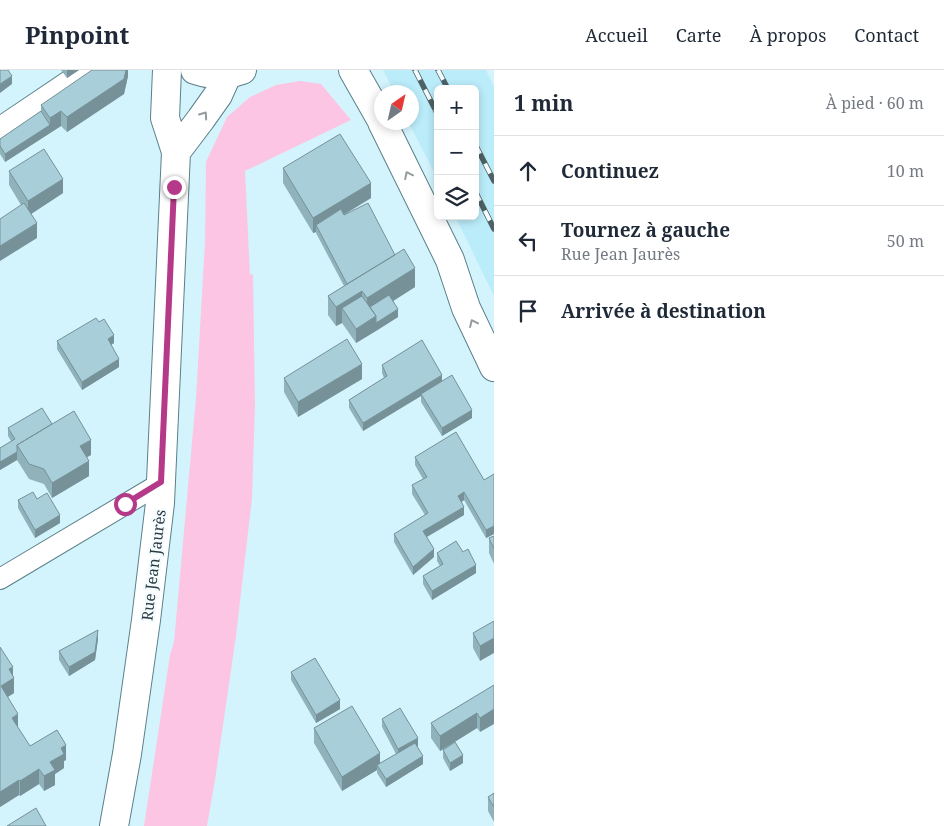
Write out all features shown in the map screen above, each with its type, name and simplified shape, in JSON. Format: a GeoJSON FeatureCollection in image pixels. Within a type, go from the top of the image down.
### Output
{"type":"FeatureCollection","features":[{"type":"Feature","properties":{"kind":"street"},"geometry":{"type":"LineString","coordinates":[[0,132],[92,70]]}},
{"type":"Feature","properties":{"kind":"street","name":"Rue Jean Jaurès"},"geometry":{"type":"LineString","coordinates":[[114,826],[127,754],[160,502],[176,152],[166,118],[167,70]]}},
{"type":"Feature","properties":{"kind":"street"},"geometry":{"type":"LineString","coordinates":[[196,70],[210,75],[234,72]]}},
{"type":"Feature","properties":{"kind":"street"},"geometry":{"type":"LineString","coordinates":[[354,70],[374,107]]}},
{"type":"Feature","properties":{"kind":"street"},"geometry":{"type":"LineString","coordinates":[[176,152],[234,72]]}},
{"type":"Feature","properties":{"kind":"street"},"geometry":{"type":"LineString","coordinates":[[386,130],[450,260],[466,308],[494,367]]}},
{"type":"Feature","properties":{"kind":"lane"},"geometry":{"type":"LineString","coordinates":[[0,579],[161,482]]}},
{"type":"Feature","properties":{"kind":"shaded area"},"geometry":{"type":"Polygon","coordinates":[[[383,70],[486,70],[494,87],[494,296],[457,220],[479,220],[479,85],[434,85],[434,172],[413,130],[419,130],[419,85],[390,85],[383,70]]]}},
{"type":"Feature","properties":{"kind":"shaded area"},"geometry":{"type":"Polygon","coordinates":[[[300,81],[321,84],[351,120],[245,171],[250,275],[253,274],[255,405],[252,498],[236,636],[207,826],[144,826],[170,655],[174,642],[196,398],[205,242],[206,162],[227,117],[250,97],[276,85],[300,81]]]}},
{"type":"Feature","properties":{"kind":"building"},"geometry":{"type":"Polygon","coordinates":[[[0,70],[8,70],[12,76],[0,84],[0,70]]]}},
{"type":"Feature","properties":{"kind":"building"},"geometry":{"type":"Polygon","coordinates":[[[92,70],[126,70],[124,79],[67,117],[61,111],[50,118],[41,105],[92,70]]]}},
{"type":"Feature","properties":{"kind":"building"},"geometry":{"type":"Polygon","coordinates":[[[41,111],[50,125],[5,154],[0,146],[0,139],[41,111]]]}},
{"type":"Feature","properties":{"kind":"building"},"geometry":{"type":"Polygon","coordinates":[[[340,134],[371,183],[313,218],[283,168],[340,134]]]}},
{"type":"Feature","properties":{"kind":"building"},"geometry":{"type":"Polygon","coordinates":[[[44,149],[63,179],[28,201],[9,171],[44,149]]]}},
{"type":"Feature","properties":{"kind":"building"},"geometry":{"type":"Polygon","coordinates":[[[24,203],[37,223],[0,246],[0,219],[24,203]]]}},
{"type":"Feature","properties":{"kind":"building"},"geometry":{"type":"Polygon","coordinates":[[[368,203],[395,255],[347,284],[316,225],[341,209],[344,215],[368,203]]]}},
{"type":"Feature","properties":{"kind":"building"},"geometry":{"type":"Polygon","coordinates":[[[404,249],[415,268],[367,298],[362,291],[336,307],[328,296],[404,249]]]}},
{"type":"Feature","properties":{"kind":"building"},"geometry":{"type":"Polygon","coordinates":[[[389,295],[398,309],[376,323],[376,316],[370,307],[389,295]]]}},
{"type":"Feature","properties":{"kind":"building"},"geometry":{"type":"Polygon","coordinates":[[[362,296],[376,316],[356,329],[342,308],[362,296]]]}},
{"type":"Feature","properties":{"kind":"building"},"geometry":{"type":"Polygon","coordinates":[[[96,318],[99,322],[104,319],[114,335],[108,339],[119,359],[82,382],[57,341],[96,318]]]}},
{"type":"Feature","properties":{"kind":"building"},"geometry":{"type":"Polygon","coordinates":[[[347,339],[362,364],[298,402],[284,378],[347,339]]]}},
{"type":"Feature","properties":{"kind":"building"},"geometry":{"type":"Polygon","coordinates":[[[422,340],[442,375],[363,423],[349,400],[387,376],[382,365],[422,340]]]}},
{"type":"Feature","properties":{"kind":"building"},"geometry":{"type":"Polygon","coordinates":[[[452,375],[472,410],[442,428],[421,394],[452,375]]]}},
{"type":"Feature","properties":{"kind":"building"},"geometry":{"type":"Polygon","coordinates":[[[42,408],[52,424],[17,445],[17,452],[0,462],[0,448],[15,439],[8,428],[42,408]]]}},
{"type":"Feature","properties":{"kind":"building"},"geometry":{"type":"Polygon","coordinates":[[[74,411],[91,440],[80,446],[89,461],[52,483],[44,469],[29,464],[17,445],[74,411]]]}},
{"type":"Feature","properties":{"kind":"building"},"geometry":{"type":"Polygon","coordinates":[[[456,432],[484,480],[494,474],[494,526],[486,530],[464,492],[458,496],[464,507],[423,531],[434,549],[413,567],[394,534],[428,513],[412,485],[427,477],[415,457],[456,432]]]}},
{"type":"Feature","properties":{"kind":"building"},"geometry":{"type":"Polygon","coordinates":[[[33,492],[37,499],[47,493],[60,515],[35,530],[18,500],[33,492]]]}},
{"type":"Feature","properties":{"kind":"building"},"geometry":{"type":"Polygon","coordinates":[[[494,536],[494,549],[489,538],[494,536]]]}},
{"type":"Feature","properties":{"kind":"building"},"geometry":{"type":"Polygon","coordinates":[[[456,541],[463,552],[468,549],[476,565],[432,591],[423,576],[443,564],[437,553],[456,541]]]}},
{"type":"Feature","properties":{"kind":"building"},"geometry":{"type":"Polygon","coordinates":[[[494,621],[494,638],[480,646],[473,633],[494,621]]]}},
{"type":"Feature","properties":{"kind":"building"},"geometry":{"type":"Polygon","coordinates":[[[98,630],[95,652],[69,667],[59,651],[98,630]]]}},
{"type":"Feature","properties":{"kind":"building"},"geometry":{"type":"Polygon","coordinates":[[[0,647],[13,667],[9,669],[14,678],[1,686],[18,714],[12,718],[30,746],[57,730],[66,745],[61,748],[64,754],[50,762],[55,770],[44,776],[39,769],[0,792],[0,647]]]}},
{"type":"Feature","properties":{"kind":"building"},"geometry":{"type":"Polygon","coordinates":[[[315,658],[340,700],[316,715],[291,672],[315,658]]]}},
{"type":"Feature","properties":{"kind":"building"},"geometry":{"type":"Polygon","coordinates":[[[494,685],[494,709],[480,718],[477,713],[440,736],[431,723],[494,685]]]}},
{"type":"Feature","properties":{"kind":"building"},"geometry":{"type":"Polygon","coordinates":[[[352,706],[380,753],[342,777],[314,728],[352,706]]]}},
{"type":"Feature","properties":{"kind":"building"},"geometry":{"type":"Polygon","coordinates":[[[400,708],[418,738],[398,749],[382,719],[400,708]]]}},
{"type":"Feature","properties":{"kind":"building"},"geometry":{"type":"Polygon","coordinates":[[[455,742],[463,755],[450,763],[443,750],[455,742]]]}},
{"type":"Feature","properties":{"kind":"building"},"geometry":{"type":"Polygon","coordinates":[[[415,743],[423,756],[386,779],[377,765],[415,743]]]}},
{"type":"Feature","properties":{"kind":"building"},"geometry":{"type":"Polygon","coordinates":[[[494,793],[494,807],[488,797],[494,793]]]}},
{"type":"Feature","properties":{"kind":"building"},"geometry":{"type":"Polygon","coordinates":[[[36,808],[46,826],[7,826],[36,808]]]}},
{"type":"Feature","properties":{"kind":"railway"},"geometry":{"type":"LineString","coordinates":[[415,70],[434,107]]}},
{"type":"Feature","properties":{"kind":"railway"},"geometry":{"type":"LineString","coordinates":[[438,70],[446,85]]}},
{"type":"Feature","properties":{"kind":"railway"},"geometry":{"type":"LineString","coordinates":[[479,152],[494,181]]}},
{"type":"Feature","properties":{"kind":"railway"},"geometry":{"type":"LineString","coordinates":[[479,199],[494,229]]}},
{"type":"Feature","properties":{"kind":"route"},"geometry":{"type":"LineString","coordinates":[[125,504],[161,482],[174,187]]}}]}
